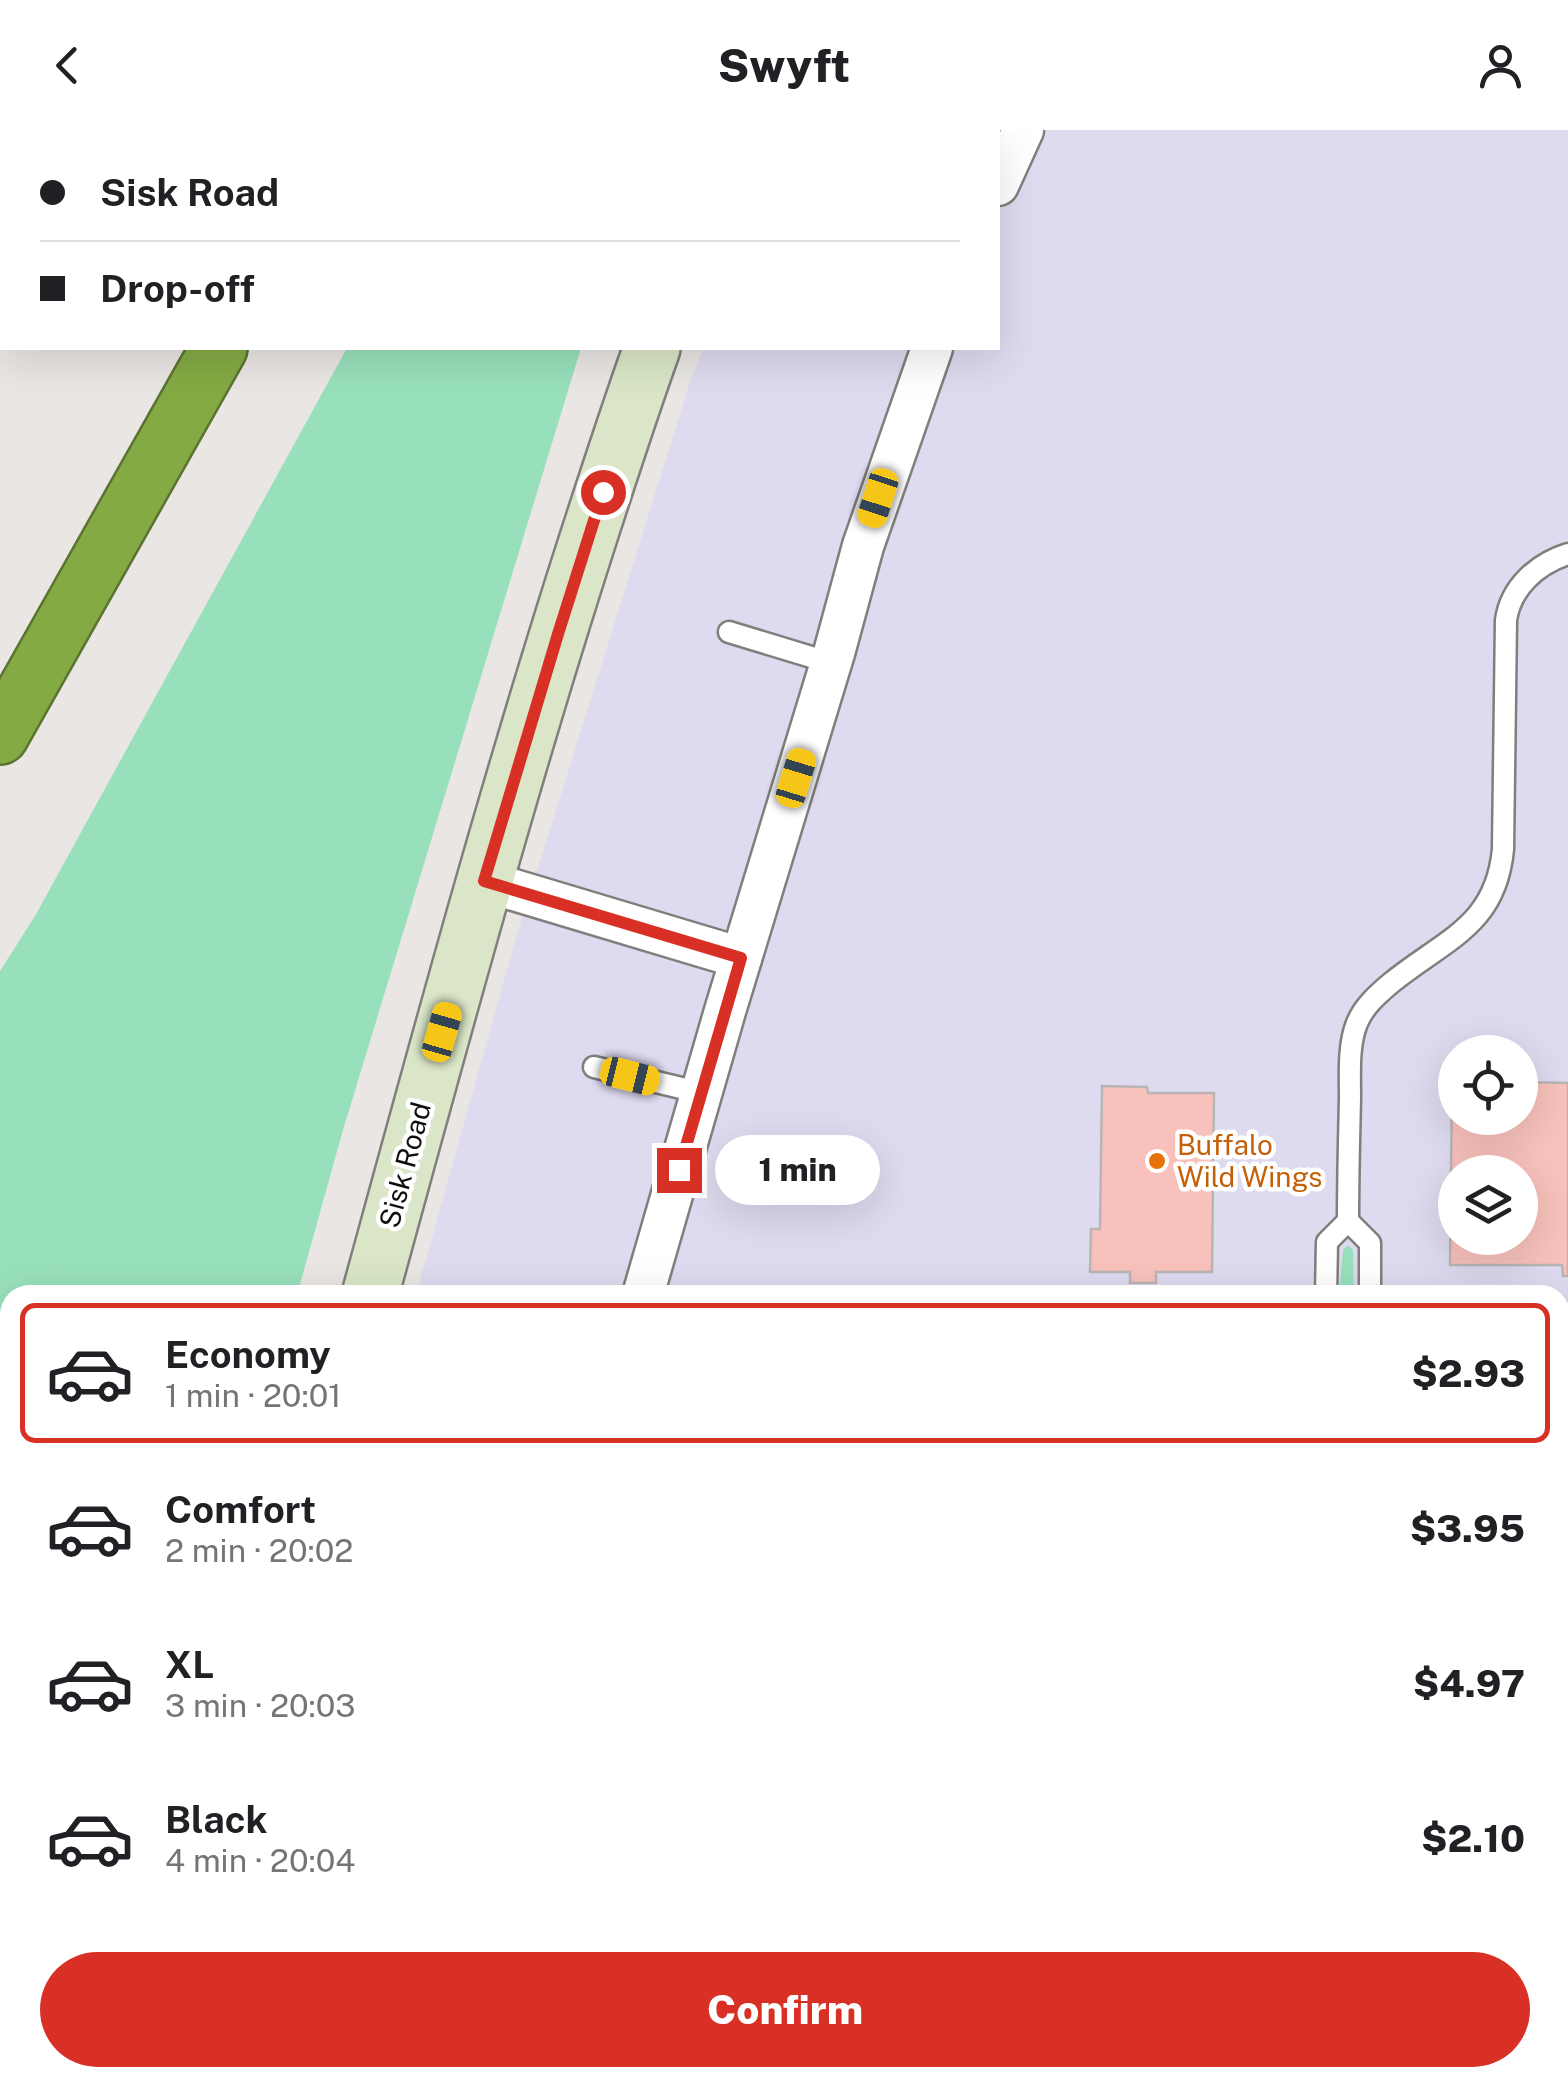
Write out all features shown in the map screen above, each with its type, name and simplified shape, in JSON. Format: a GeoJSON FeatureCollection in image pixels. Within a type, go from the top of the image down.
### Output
{"type":"FeatureCollection","features":[{"type":"Feature","properties":{"kind":"highway"},"geometry":{"type":"LineString","coordinates":[[0,736],[218,350]]}},
{"type":"Feature","properties":{"kind":"main road","name":"Sisk Road"},"geometry":{"type":"LineString","coordinates":[[373,1285],[484,881],[558,634],[651,350]]}},
{"type":"Feature","properties":{"kind":"street"},"geometry":{"type":"LineString","coordinates":[[1000,181],[1023,130]]}},
{"type":"Feature","properties":{"kind":"street"},"geometry":{"type":"LineString","coordinates":[[645,1285],[878,498],[931,350]]}},
{"type":"Feature","properties":{"kind":"street"},"geometry":{"type":"LineString","coordinates":[[484,881],[741,958]]}},
{"type":"Feature","properties":{"kind":"lane"},"geometry":{"type":"LineString","coordinates":[[1326,1285],[1326,1242],[1348,1221],[1350,1074],[1356,1024],[1379,993],[1470,925],[1494,890],[1501,872],[1503,848],[1508,607],[1515,592],[1537,569],[1568,554]]}},
{"type":"Feature","properties":{"kind":"lane"},"geometry":{"type":"LineString","coordinates":[[729,632],[830,663]]}},
{"type":"Feature","properties":{"kind":"lane"},"geometry":{"type":"LineString","coordinates":[[594,1068],[702,1093]]}},
{"type":"Feature","properties":{"kind":"lane"},"geometry":{"type":"LineString","coordinates":[[1348,1221],[1370,1243],[1370,1285]]}},
{"type":"Feature","properties":{"kind":"shaded area"},"geometry":{"type":"Polygon","coordinates":[[[1000,130],[1568,130],[1568,1285],[419,1285],[515,941],[703,350],[1000,350],[1000,130]]]}},
{"type":"Feature","properties":{"kind":"green space"},"geometry":{"type":"Polygon","coordinates":[[[346,350],[580,350],[343,1130],[300,1285],[0,1285],[0,971],[35,916],[346,350]]]}},
{"type":"Feature","properties":{"kind":"green space"},"geometry":{"type":"Polygon","coordinates":[[[1348,1245],[1353,1250],[1354,1285],[1340,1285],[1343,1250],[1348,1245]]]}},
{"type":"Feature","properties":{"kind":"building"},"geometry":{"type":"Polygon","coordinates":[[[1538,1082],[1568,1083],[1568,1276],[1563,1276],[1562,1265],[1450,1265],[1450,1255],[1538,1255],[1538,1155],[1451,1155],[1451,1135],[1538,1135],[1538,1082]]]}},
{"type":"Feature","properties":{"kind":"building","name":"Buffalo Wild Wings"},"geometry":{"type":"Polygon","coordinates":[[[1102,1086],[1147,1087],[1148,1093],[1214,1093],[1212,1272],[1156,1272],[1156,1283],[1130,1283],[1130,1272],[1090,1272],[1091,1229],[1100,1229],[1102,1086]]]}},
{"type":"Feature","properties":{"kind":"place","name":"Buffalo Wild Wings"},"geometry":{"type":"Point","coordinates":[1157,1161]}},
{"type":"Feature","properties":{"kind":"route"},"geometry":{"type":"LineString","coordinates":[[603,492],[484,881],[741,958],[679,1170]]}}]}
